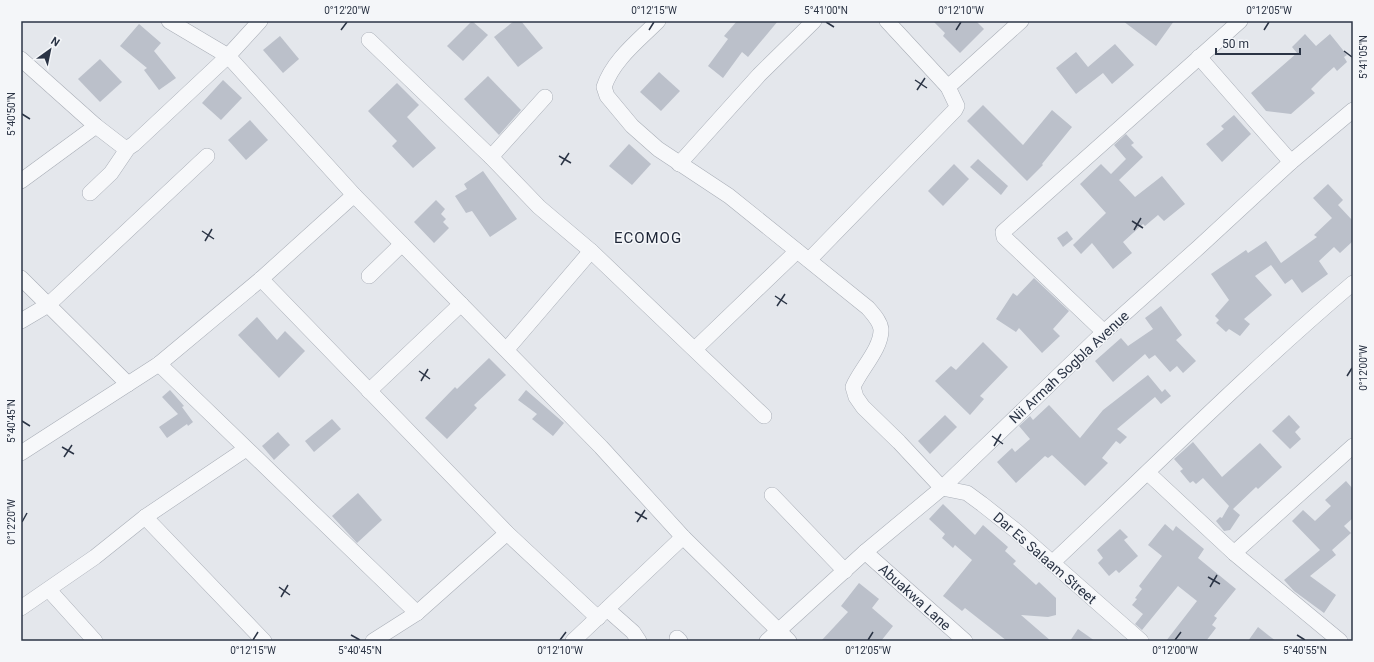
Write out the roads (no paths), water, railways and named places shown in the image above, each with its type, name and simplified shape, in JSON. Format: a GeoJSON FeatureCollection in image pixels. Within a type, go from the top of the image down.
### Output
{"type":"FeatureCollection","features":[{"type":"Feature","properties":{"kind":"street"},"geometry":{"type":"LineString","coordinates":[[169,21],[228,56],[354,195],[601,447],[683,537],[784,636]]}},
{"type":"Feature","properties":{"kind":"street"},"geometry":{"type":"LineString","coordinates":[[658,21],[618,61],[607,76],[604,87],[607,96],[632,126],[658,149],[729,196],[863,304],[877,319],[881,328],[879,339],[856,379],[853,387],[856,397],[863,407],[899,442],[942,488]]}},
{"type":"Feature","properties":{"kind":"street"},"geometry":{"type":"LineString","coordinates":[[679,164],[759,75],[814,21]]}},
{"type":"Feature","properties":{"kind":"street"},"geometry":{"type":"LineString","coordinates":[[695,349],[803,255],[955,110],[957,106],[956,101],[948,87],[887,21]]}},
{"type":"Feature","properties":{"kind":"street"},"geometry":{"type":"LineString","coordinates":[[948,87],[1022,21]]}},
{"type":"Feature","properties":{"kind":"street"},"geometry":{"type":"LineString","coordinates":[[1104,332],[1004,237],[1004,232],[1240,21]]}},
{"type":"Feature","properties":{"kind":"street"},"geometry":{"type":"LineString","coordinates":[[90,193],[111,173],[128,148],[228,56],[257,22]]}},
{"type":"Feature","properties":{"kind":"street"},"geometry":{"type":"LineString","coordinates":[[369,40],[491,157],[539,207],[591,251],[764,416]]}},
{"type":"Feature","properties":{"kind":"street"},"geometry":{"type":"LineString","coordinates":[[1199,57],[1291,162]]}},
{"type":"Feature","properties":{"kind":"street"},"geometry":{"type":"LineString","coordinates":[[21,59],[96,126],[122,146],[128,148]]}},
{"type":"Feature","properties":{"kind":"street"},"geometry":{"type":"LineString","coordinates":[[491,157],[545,97]]}},
{"type":"Feature","properties":{"kind":"street","name":"Nii Armah Sogbla Avenue"},"geometry":{"type":"LineString","coordinates":[[767,641],[784,636],[845,571],[865,552],[942,488],[1104,332],[1199,248],[1291,162],[1353,110]]}},
{"type":"Feature","properties":{"kind":"street"},"geometry":{"type":"LineString","coordinates":[[21,181],[96,126]]}},
{"type":"Feature","properties":{"kind":"street"},"geometry":{"type":"LineString","coordinates":[[21,321],[48,305],[207,156]]}},
{"type":"Feature","properties":{"kind":"street"},"geometry":{"type":"LineString","coordinates":[[21,453],[159,364],[261,279],[354,195]]}},
{"type":"Feature","properties":{"kind":"street"},"geometry":{"type":"LineString","coordinates":[[368,276],[402,244]]}},
{"type":"Feature","properties":{"kind":"street"},"geometry":{"type":"LineString","coordinates":[[506,349],[591,251]]}},
{"type":"Feature","properties":{"kind":"street"},"geometry":{"type":"LineString","coordinates":[[21,278],[128,384]]}},
{"type":"Feature","properties":{"kind":"street"},"geometry":{"type":"LineString","coordinates":[[261,279],[507,533],[602,614],[633,632],[639,641]]}},
{"type":"Feature","properties":{"kind":"street"},"geometry":{"type":"LineString","coordinates":[[1052,563],[1148,473],[1232,389],[1353,282]]}},
{"type":"Feature","properties":{"kind":"street"},"geometry":{"type":"LineString","coordinates":[[369,391],[462,304]]}},
{"type":"Feature","properties":{"kind":"street"},"geometry":{"type":"LineString","coordinates":[[159,364],[417,613]]}},
{"type":"Feature","properties":{"kind":"street"},"geometry":{"type":"LineString","coordinates":[[1234,553],[1353,446]]}},
{"type":"Feature","properties":{"kind":"street"},"geometry":{"type":"LineString","coordinates":[[21,608],[49,590],[145,517],[246,449]]}},
{"type":"Feature","properties":{"kind":"street"},"geometry":{"type":"LineString","coordinates":[[1148,473],[1234,553],[1340,641]]}},
{"type":"Feature","properties":{"kind":"street","name":"Dar Es Salaam Street"},"geometry":{"type":"LineString","coordinates":[[942,488],[956,490],[972,497],[1015,530],[1141,641]]}},
{"type":"Feature","properties":{"kind":"street"},"geometry":{"type":"LineString","coordinates":[[772,495],[845,571]]}},
{"type":"Feature","properties":{"kind":"street"},"geometry":{"type":"LineString","coordinates":[[145,517],[264,641]]}},
{"type":"Feature","properties":{"kind":"street"},"geometry":{"type":"LineString","coordinates":[[373,641],[417,613],[507,533]]}},
{"type":"Feature","properties":{"kind":"street"},"geometry":{"type":"LineString","coordinates":[[573,641],[683,537]]}},
{"type":"Feature","properties":{"kind":"street","name":"Abuakwa Lane"},"geometry":{"type":"LineString","coordinates":[[865,552],[966,641]]}},
{"type":"Feature","properties":{"kind":"street"},"geometry":{"type":"LineString","coordinates":[[49,590],[95,641]]}},
{"type":"Feature","properties":{"kind":"district","name":"ECOMOG"},"geometry":{"type":"Point","coordinates":[648,238]}}]}
